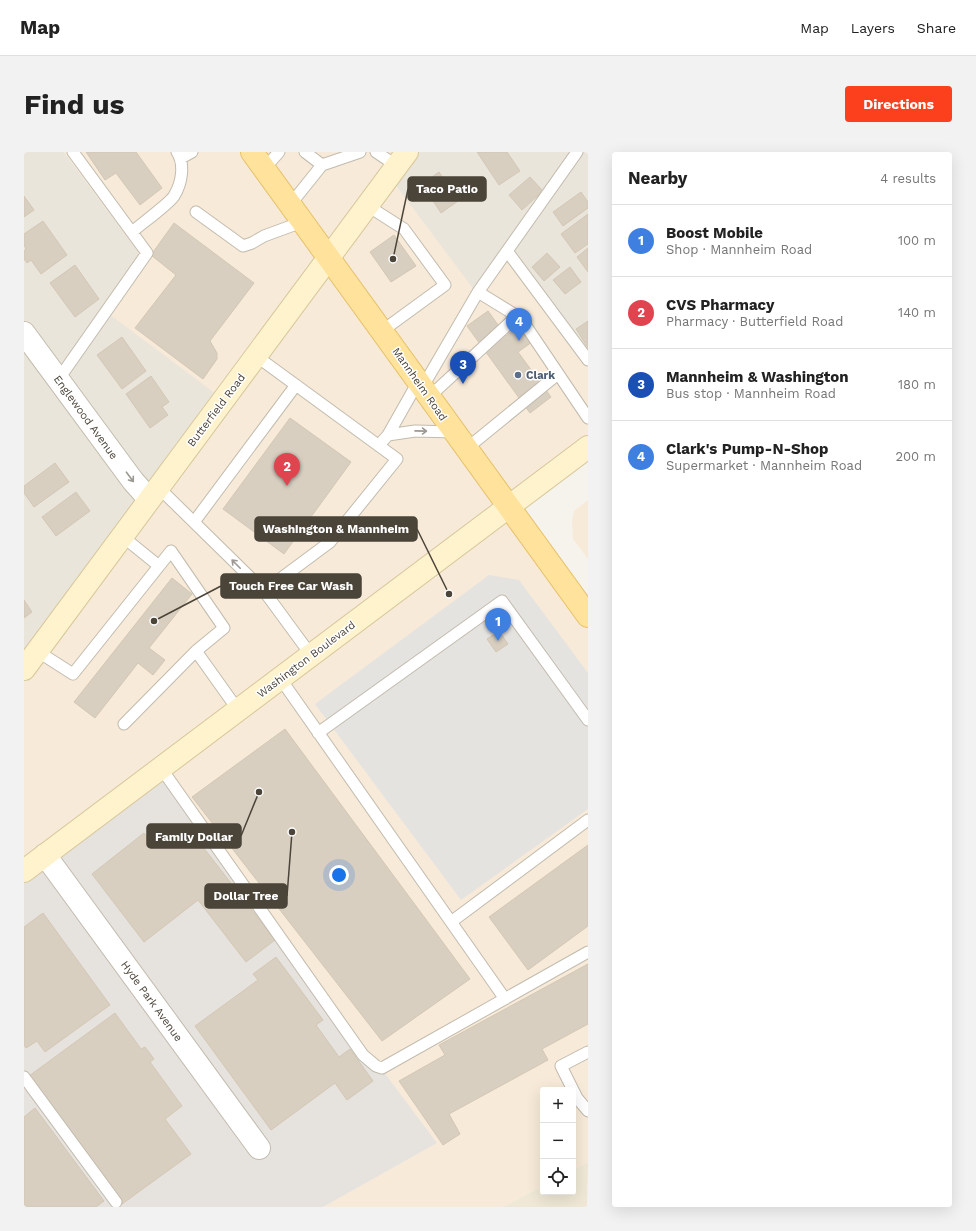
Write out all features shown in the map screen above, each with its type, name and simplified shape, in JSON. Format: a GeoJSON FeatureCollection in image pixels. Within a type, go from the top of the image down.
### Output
{"type":"FeatureCollection","features":[{"type":"Feature","properties":{"kind":"main road","name":"Mannheim Road"},"geometry":{"type":"LineString","coordinates":[[252,152],[588,616]]}},
{"type":"Feature","properties":{"kind":"main road","name":"Butterfield Road"},"geometry":{"type":"LineString","coordinates":[[24,669],[402,159]]}},
{"type":"Feature","properties":{"kind":"main road","name":"Washington Boulevard"},"geometry":{"type":"LineString","coordinates":[[24,871],[509,508],[588,447]]}},
{"type":"Feature","properties":{"kind":"street","name":"Englewood Avenue"},"geometry":{"type":"LineString","coordinates":[[24,333],[133,481],[154,493]]}},
{"type":"Feature","properties":{"kind":"street","name":"Hyde Park Avenue"},"geometry":{"type":"LineString","coordinates":[[45,855],[260,1148]]}},
{"type":"Feature","properties":{"kind":"lane"},"geometry":{"type":"LineString","coordinates":[[58,380],[147,253],[73,152]]}},
{"type":"Feature","properties":{"kind":"lane"},"geometry":{"type":"LineString","coordinates":[[132,232],[174,196],[183,170],[179,155],[192,152]]}},
{"type":"Feature","properties":{"kind":"lane"},"geometry":{"type":"LineString","coordinates":[[264,169],[279,152]]}},
{"type":"Feature","properties":{"kind":"lane"},"geometry":{"type":"LineString","coordinates":[[305,152],[322,165]]}},
{"type":"Feature","properties":{"kind":"lane"},"geometry":{"type":"LineString","coordinates":[[196,212],[243,246],[252,244],[296,213],[322,165],[360,152]]}},
{"type":"Feature","properties":{"kind":"lane"},"geometry":{"type":"LineString","coordinates":[[376,152],[402,159]]}},
{"type":"Feature","properties":{"kind":"lane"},"geometry":{"type":"LineString","coordinates":[[378,445],[388,435],[423,389],[478,292],[577,152]]}},
{"type":"Feature","properties":{"kind":"lane"},"geometry":{"type":"LineString","coordinates":[[368,206],[404,229],[445,285],[382,331]]}},
{"type":"Feature","properties":{"kind":"lane"},"geometry":{"type":"LineString","coordinates":[[507,251],[588,360]]}},
{"type":"Feature","properties":{"kind":"lane"},"geometry":{"type":"LineString","coordinates":[[478,292],[522,320],[588,418]]}},
{"type":"Feature","properties":{"kind":"lane"},"geometry":{"type":"LineString","coordinates":[[423,389],[517,316]]}},
{"type":"Feature","properties":{"kind":"lane"},"geometry":{"type":"LineString","coordinates":[[256,356],[397,459],[330,542],[264,591]]}},
{"type":"Feature","properties":{"kind":"lane"},"geometry":{"type":"LineString","coordinates":[[388,435],[415,431],[460,441],[558,374]]}},
{"type":"Feature","properties":{"kind":"lane"},"geometry":{"type":"LineString","coordinates":[[194,522],[296,385]]}},
{"type":"Feature","properties":{"kind":"lane"},"geometry":{"type":"LineString","coordinates":[[154,493],[194,522],[264,591],[311,655]]}},
{"type":"Feature","properties":{"kind":"lane"},"geometry":{"type":"LineString","coordinates":[[122,536],[159,566]]}},
{"type":"Feature","properties":{"kind":"lane"},"geometry":{"type":"LineString","coordinates":[[37,651],[72,674],[171,551],[224,628],[196,651],[124,724]]}},
{"type":"Feature","properties":{"kind":"lane"},"geometry":{"type":"LineString","coordinates":[[318,733],[502,601],[588,720]]}},
{"type":"Feature","properties":{"kind":"lane"},"geometry":{"type":"LineString","coordinates":[[196,651],[238,710]]}},
{"type":"Feature","properties":{"kind":"lane"},"geometry":{"type":"LineString","coordinates":[[280,678],[505,999]]}},
{"type":"Feature","properties":{"kind":"lane"},"geometry":{"type":"LineString","coordinates":[[161,768],[363,1055],[376,1066],[382,1068],[588,952]]}},
{"type":"Feature","properties":{"kind":"lane"},"geometry":{"type":"LineString","coordinates":[[451,922],[588,820]]}},
{"type":"Feature","properties":{"kind":"lane"},"geometry":{"type":"LineString","coordinates":[[588,1052],[561,1066],[577,1098],[588,1111]]}},
{"type":"Feature","properties":{"kind":"lane"},"geometry":{"type":"LineString","coordinates":[[24,1078],[116,1202]]}},
{"type":"Feature","properties":{"kind":"shaded area"},"geometry":{"type":"Polygon","coordinates":[[[24,152],[64,152],[139,253],[220,397],[24,665],[24,152]]]}},
{"type":"Feature","properties":{"kind":"shaded area"},"geometry":{"type":"Polygon","coordinates":[[[64,152],[247,152],[323,259],[220,397],[101,308],[139,253],[64,152]]]}},
{"type":"Feature","properties":{"kind":"shaded area"},"geometry":{"type":"Polygon","coordinates":[[[255,152],[403,152],[329,254],[255,152]]]}},
{"type":"Feature","properties":{"kind":"shaded area"},"geometry":{"type":"Polygon","coordinates":[[[410,152],[588,152],[588,351],[474,291],[391,179],[410,152]]]}},
{"type":"Feature","properties":{"kind":"shaded area"},"geometry":{"type":"Polygon","coordinates":[[[391,179],[474,290],[508,242],[588,351],[588,443],[510,502],[333,258],[391,179]]]}},
{"type":"Feature","properties":{"kind":"shaded area"},"geometry":{"type":"Polygon","coordinates":[[[327,266],[503,506],[24,866],[24,679],[327,266]]]}},
{"type":"Feature","properties":{"kind":"shaded area"},"geometry":{"type":"Polygon","coordinates":[[[588,500],[588,559],[573,539],[572,522],[574,511],[588,500]]]}},
{"type":"Feature","properties":{"kind":"shaded area"},"geometry":{"type":"Polygon","coordinates":[[[507,511],[588,621],[588,1163],[576,1169],[576,1087],[540,1087],[540,1188],[503,1207],[323,1207],[437,1143],[160,772],[507,511]]]}},
{"type":"Feature","properties":{"kind":"shaded area"},"geometry":{"type":"Polygon","coordinates":[[[489,575],[519,580],[588,673],[588,809],[461,900],[315,704],[489,575]]]}},
{"type":"Feature","properties":{"kind":"shaded area"},"geometry":{"type":"Polygon","coordinates":[[[160,772],[437,1143],[323,1207],[24,1207],[24,874],[160,772]]]}},
{"type":"Feature","properties":{"kind":"shaded area"},"geometry":{"type":"Polygon","coordinates":[[[588,1163],[587,1207],[503,1207],[540,1188],[540,1195],[576,1195],[576,1169],[588,1163]]]}},
{"type":"Feature","properties":{"kind":"building"},"geometry":{"type":"Polygon","coordinates":[[[86,152],[136,152],[162,188],[140,205],[116,173],[105,180],[86,152]]]}},
{"type":"Feature","properties":{"kind":"building"},"geometry":{"type":"Polygon","coordinates":[[[477,152],[507,152],[520,171],[499,185],[477,152]]]}},
{"type":"Feature","properties":{"kind":"building"},"geometry":{"type":"Polygon","coordinates":[[[439,172],[458,201],[441,213],[422,184],[439,172]]]}},
{"type":"Feature","properties":{"kind":"building"},"geometry":{"type":"Polygon","coordinates":[[[530,177],[543,191],[522,210],[509,195],[530,177]]]}},
{"type":"Feature","properties":{"kind":"building"},"geometry":{"type":"Polygon","coordinates":[[[581,192],[588,202],[588,208],[563,226],[553,212],[581,192]]]}},
{"type":"Feature","properties":{"kind":"building"},"geometry":{"type":"Polygon","coordinates":[[[24,196],[34,210],[24,217],[24,196]]]}},
{"type":"Feature","properties":{"kind":"building"},"geometry":{"type":"Polygon","coordinates":[[[588,214],[588,244],[575,253],[561,234],[588,214]]]}},
{"type":"Feature","properties":{"kind":"building"},"geometry":{"type":"Polygon","coordinates":[[[43,221],[67,255],[41,274],[31,260],[27,263],[24,259],[24,251],[26,249],[24,245],[24,234],[43,221]]]}},
{"type":"Feature","properties":{"kind":"building"},"geometry":{"type":"Polygon","coordinates":[[[174,223],[254,283],[210,341],[217,353],[217,359],[203,379],[135,328],[176,275],[151,255],[174,223]]]}},
{"type":"Feature","properties":{"kind":"building"},"geometry":{"type":"Polygon","coordinates":[[[394,235],[416,266],[391,282],[370,252],[394,235]]]}},
{"type":"Feature","properties":{"kind":"building"},"geometry":{"type":"Polygon","coordinates":[[[588,248],[588,272],[577,257],[588,248]]]}},
{"type":"Feature","properties":{"kind":"building"},"geometry":{"type":"Polygon","coordinates":[[[547,253],[560,267],[544,281],[532,267],[547,253]]]}},
{"type":"Feature","properties":{"kind":"building"},"geometry":{"type":"Polygon","coordinates":[[[75,265],[99,299],[75,317],[50,283],[75,265]]]}},
{"type":"Feature","properties":{"kind":"building"},"geometry":{"type":"Polygon","coordinates":[[[570,267],[581,282],[565,294],[553,280],[570,267]]]}},
{"type":"Feature","properties":{"kind":"building","name":"Clark"},"geometry":{"type":"Polygon","coordinates":[[[488,311],[506,336],[519,325],[532,342],[518,352],[551,397],[530,413],[467,326],[488,311]]]}},
{"type":"Feature","properties":{"kind":"building"},"geometry":{"type":"Polygon","coordinates":[[[588,321],[588,348],[576,329],[588,321]]]}},
{"type":"Feature","properties":{"kind":"building"},"geometry":{"type":"Polygon","coordinates":[[[122,337],[146,371],[122,389],[97,355],[122,337]]]}},
{"type":"Feature","properties":{"kind":"building"},"geometry":{"type":"Polygon","coordinates":[[[151,376],[169,402],[162,407],[168,415],[150,428],[126,394],[151,376]]]}},
{"type":"Feature","properties":{"kind":"building"},"geometry":{"type":"Polygon","coordinates":[[[290,418],[351,462],[284,554],[223,509],[290,418]]]}},
{"type":"Feature","properties":{"kind":"building"},"geometry":{"type":"Polygon","coordinates":[[[55,463],[69,482],[34,507],[24,493],[24,486],[55,463]]]}},
{"type":"Feature","properties":{"kind":"building"},"geometry":{"type":"Polygon","coordinates":[[[76,492],[90,511],[56,536],[42,517],[76,492]]]}},
{"type":"Feature","properties":{"kind":"building"},"geometry":{"type":"Polygon","coordinates":[[[172,578],[192,594],[149,648],[165,660],[153,675],[138,663],[95,718],[74,702],[172,578]]]}},
{"type":"Feature","properties":{"kind":"building"},"geometry":{"type":"Polygon","coordinates":[[[24,600],[32,612],[24,618],[24,600]]]}},
{"type":"Feature","properties":{"kind":"building"},"geometry":{"type":"Polygon","coordinates":[[[499,631],[508,644],[496,652],[487,639],[499,631]]]}},
{"type":"Feature","properties":{"kind":"building"},"geometry":{"type":"Polygon","coordinates":[[[285,729],[470,979],[382,1041],[192,797],[285,729]]]}},
{"type":"Feature","properties":{"kind":"building"},"geometry":{"type":"Polygon","coordinates":[[[168,829],[182,848],[196,838],[275,940],[246,962],[198,900],[144,942],[92,874],[144,833],[151,842],[168,829]]]}},
{"type":"Feature","properties":{"kind":"building"},"geometry":{"type":"Polygon","coordinates":[[[588,845],[588,926],[528,970],[489,917],[588,845]]]}},
{"type":"Feature","properties":{"kind":"building"},"geometry":{"type":"Polygon","coordinates":[[[43,913],[110,1005],[45,1052],[37,1041],[26,1048],[24,1045],[24,927],[43,913]]]}},
{"type":"Feature","properties":{"kind":"building"},"geometry":{"type":"Polygon","coordinates":[[[276,957],[323,1020],[316,1025],[339,1057],[350,1049],[373,1081],[347,1100],[335,1083],[271,1130],[195,1026],[258,980],[253,974],[276,957]]]}},
{"type":"Feature","properties":{"kind":"building"},"geometry":{"type":"Polygon","coordinates":[[[588,964],[588,1024],[542,1049],[548,1060],[449,1114],[460,1134],[443,1145],[399,1081],[445,1055],[439,1045],[588,964]]]}},
{"type":"Feature","properties":{"kind":"building"},"geometry":{"type":"Polygon","coordinates":[[[115,1013],[141,1049],[145,1047],[154,1059],[150,1062],[182,1106],[165,1119],[191,1154],[122,1204],[29,1076],[115,1013]]]}},
{"type":"Feature","properties":{"kind":"building"},"geometry":{"type":"Polygon","coordinates":[[[35,1108],[104,1201],[96,1207],[24,1207],[24,1117],[35,1108]]]}},
{"type":"Feature","properties":{"kind":"place","name":"Taco Patio"},"geometry":{"type":"Point","coordinates":[393,259]}},
{"type":"Feature","properties":{"kind":"place","name":"Clark's Pump-N-Shop"},"geometry":{"type":"Point","coordinates":[519,341]}},
{"type":"Feature","properties":{"kind":"place","name":"Clark"},"geometry":{"type":"Point","coordinates":[518,375]}},
{"type":"Feature","properties":{"kind":"place","name":"Mannheim & Washington"},"geometry":{"type":"Point","coordinates":[463,384]}},
{"type":"Feature","properties":{"kind":"place","name":"CVS Pharmacy"},"geometry":{"type":"Point","coordinates":[287,486]}},
{"type":"Feature","properties":{"kind":"place","name":"Washington & Mannheim"},"geometry":{"type":"Point","coordinates":[449,594]}},
{"type":"Feature","properties":{"kind":"place","name":"Touch Free Car Wash"},"geometry":{"type":"Point","coordinates":[154,621]}},
{"type":"Feature","properties":{"kind":"place","name":"Boost Mobile"},"geometry":{"type":"Point","coordinates":[498,641]}},
{"type":"Feature","properties":{"kind":"place","name":"Family Dollar"},"geometry":{"type":"Point","coordinates":[259,792]}},
{"type":"Feature","properties":{"kind":"place","name":"Dollar Tree"},"geometry":{"type":"Point","coordinates":[292,832]}}]}
